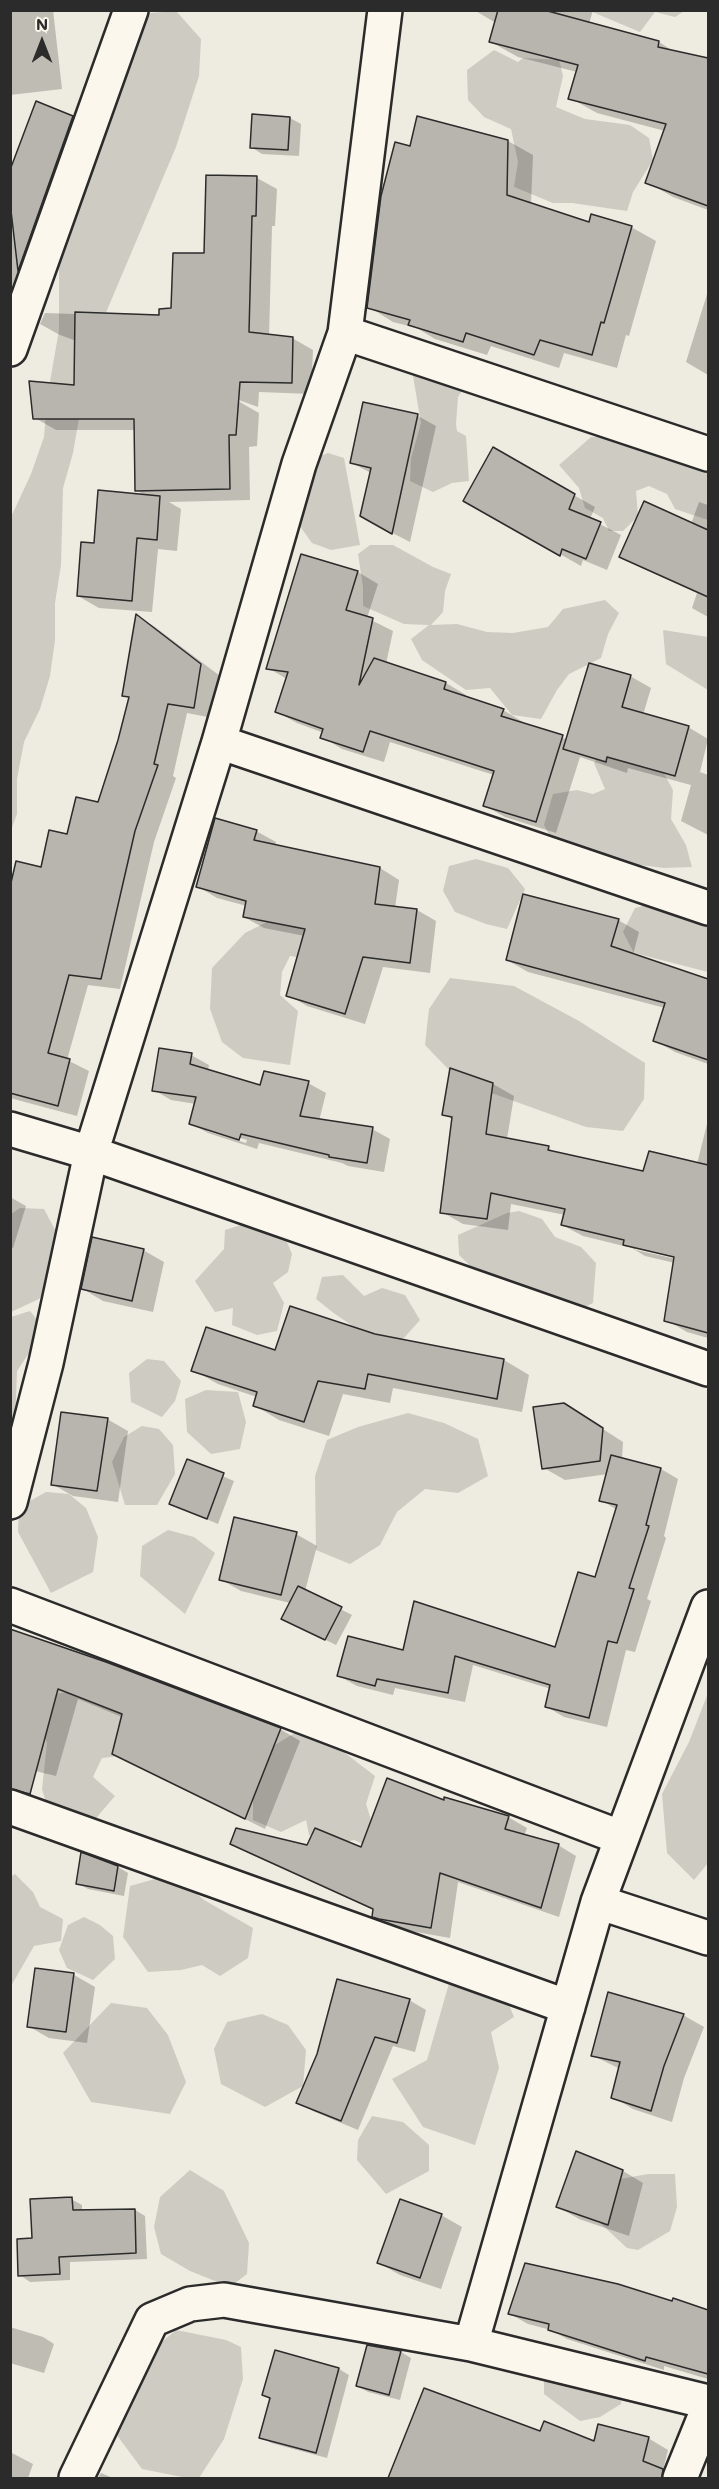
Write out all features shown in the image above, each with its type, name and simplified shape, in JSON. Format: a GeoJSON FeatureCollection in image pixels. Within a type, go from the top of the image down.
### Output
{"type":"FeatureCollection","features":[{"type":"Feature","properties":{"kind":"street"},"geometry":{"type":"LineString","coordinates":[[10,349],[131,10]]}},
{"type":"Feature","properties":{"kind":"street"},"geometry":{"type":"LineString","coordinates":[[10,1502],[46,1363],[91,1153],[219,742],[299,464],[345,333],[385,10]]}},
{"type":"Feature","properties":{"kind":"street"},"geometry":{"type":"LineString","coordinates":[[345,333],[708,453]]}},
{"type":"Feature","properties":{"kind":"street"},"geometry":{"type":"LineString","coordinates":[[219,742],[708,908]]}},
{"type":"Feature","properties":{"kind":"street"},"geometry":{"type":"LineString","coordinates":[[10,1129],[91,1153],[708,1369]]}},
{"type":"Feature","properties":{"kind":"street"},"geometry":{"type":"LineString","coordinates":[[10,1605],[622,1838]]}},
{"type":"Feature","properties":{"kind":"street"},"geometry":{"type":"LineString","coordinates":[[471,2344],[598,1902],[708,1607]]}},
{"type":"Feature","properties":{"kind":"street"},"geometry":{"type":"LineString","coordinates":[[10,1807],[568,2007]]}},
{"type":"Feature","properties":{"kind":"street"},"geometry":{"type":"LineString","coordinates":[[598,1902],[708,1938]]}},
{"type":"Feature","properties":{"kind":"street"},"geometry":{"type":"LineString","coordinates":[[76,2478],[152,2320],[190,2304],[224,2300],[471,2344],[708,2402]]}},
{"type":"Feature","properties":{"kind":"street"},"geometry":{"type":"LineString","coordinates":[[681,2478],[708,2409]]}},
{"type":"Feature","properties":{"kind":"shaded area"},"geometry":{"type":"Polygon","coordinates":[[[176,11],[201,39],[199,76],[176,147],[91,348],[73,453],[63,488],[61,565],[55,603],[55,640],[50,676],[40,709],[24,742],[17,779],[17,814],[11,830],[11,517],[31,474],[44,437],[47,399],[59,330],[59,215],[66,144],[76,107],[108,35],[138,14],[176,11]]]}},
{"type":"Feature","properties":{"kind":"shaded area"},"geometry":{"type":"Polygon","coordinates":[[[590,11],[684,11],[675,17],[655,12],[640,32],[590,11]]]}},
{"type":"Feature","properties":{"kind":"shaded area"},"geometry":{"type":"Polygon","coordinates":[[[494,50],[518,62],[523,58],[559,60],[563,76],[556,107],[585,119],[630,125],[649,138],[653,160],[633,192],[627,211],[572,203],[553,203],[514,187],[518,162],[511,129],[484,117],[468,100],[467,70],[494,50]]]}},
{"type":"Feature","properties":{"kind":"shaded area"},"geometry":{"type":"Polygon","coordinates":[[[437,371],[467,383],[458,397],[456,424],[457,431],[466,436],[469,481],[452,483],[433,492],[410,481],[411,458],[421,423],[413,376],[437,371]]]}},
{"type":"Feature","properties":{"kind":"shaded area"},"geometry":{"type":"Polygon","coordinates":[[[591,437],[617,437],[708,466],[708,520],[675,509],[667,494],[649,486],[636,491],[638,516],[623,531],[609,531],[603,518],[585,508],[579,488],[559,465],[591,437]]]}},
{"type":"Feature","properties":{"kind":"shaded area"},"geometry":{"type":"Polygon","coordinates":[[[328,453],[344,458],[360,545],[331,550],[312,543],[297,522],[299,464],[328,453]]]}},
{"type":"Feature","properties":{"kind":"shaded area"},"geometry":{"type":"Polygon","coordinates":[[[370,545],[393,545],[451,574],[445,591],[443,612],[431,625],[457,624],[487,632],[513,633],[548,627],[563,609],[605,600],[619,613],[608,634],[601,658],[569,674],[541,719],[512,715],[490,688],[466,690],[422,660],[411,639],[429,625],[404,624],[363,606],[363,587],[358,554],[370,545]]]}},
{"type":"Feature","properties":{"kind":"shaded area"},"geometry":{"type":"Polygon","coordinates":[[[663,630],[708,637],[708,690],[666,664],[663,630]]]}},
{"type":"Feature","properties":{"kind":"shaded area"},"geometry":{"type":"Polygon","coordinates":[[[630,711],[673,790],[671,819],[686,845],[692,867],[664,868],[624,865],[553,842],[544,825],[553,794],[577,790],[593,794],[605,789],[594,763],[630,711]]]}},
{"type":"Feature","properties":{"kind":"shaded area"},"geometry":{"type":"Polygon","coordinates":[[[476,859],[508,868],[525,889],[507,929],[455,912],[443,891],[449,866],[476,859]]]}},
{"type":"Feature","properties":{"kind":"shaded area"},"geometry":{"type":"Polygon","coordinates":[[[655,903],[708,917],[708,972],[634,953],[623,932],[635,908],[655,903]]]}},
{"type":"Feature","properties":{"kind":"shaded area"},"geometry":{"type":"Polygon","coordinates":[[[277,917],[311,922],[317,960],[290,956],[282,972],[280,995],[298,1011],[290,1065],[243,1058],[222,1042],[210,1009],[212,968],[245,933],[277,917]]]}},
{"type":"Feature","properties":{"kind":"shaded area"},"geometry":{"type":"Polygon","coordinates":[[[450,978],[514,986],[579,1021],[645,1063],[644,1099],[623,1131],[586,1127],[486,1091],[450,1071],[425,1045],[429,1009],[450,978]]]}},
{"type":"Feature","properties":{"kind":"shaded area"},"geometry":{"type":"Polygon","coordinates":[[[20,1208],[44,1209],[61,1241],[55,1280],[39,1299],[11,1312],[11,1214],[20,1208]]]}},
{"type":"Feature","properties":{"kind":"shaded area"},"geometry":{"type":"Polygon","coordinates":[[[519,1211],[542,1219],[555,1237],[581,1247],[596,1263],[593,1303],[574,1312],[484,1279],[459,1255],[458,1235],[507,1213],[519,1211]]]}},
{"type":"Feature","properties":{"kind":"shaded area"},"geometry":{"type":"Polygon","coordinates":[[[251,1222],[284,1235],[292,1254],[288,1272],[273,1283],[284,1303],[277,1331],[257,1335],[232,1325],[233,1308],[215,1312],[195,1281],[224,1249],[225,1230],[251,1222]]]}},
{"type":"Feature","properties":{"kind":"shaded area"},"geometry":{"type":"Polygon","coordinates":[[[343,1275],[364,1296],[382,1288],[405,1295],[420,1320],[404,1338],[382,1346],[316,1299],[322,1277],[343,1275]]]}},
{"type":"Feature","properties":{"kind":"shaded area"},"geometry":{"type":"Polygon","coordinates":[[[30,1311],[38,1321],[31,1350],[17,1371],[15,1425],[11,1425],[11,1317],[30,1311]]]}},
{"type":"Feature","properties":{"kind":"shaded area"},"geometry":{"type":"Polygon","coordinates":[[[147,1359],[164,1361],[181,1381],[175,1401],[162,1417],[131,1402],[129,1373],[147,1359]]]}},
{"type":"Feature","properties":{"kind":"shaded area"},"geometry":{"type":"Polygon","coordinates":[[[206,1390],[238,1392],[246,1422],[240,1449],[211,1454],[187,1432],[185,1399],[206,1390]]]}},
{"type":"Feature","properties":{"kind":"shaded area"},"geometry":{"type":"Polygon","coordinates":[[[408,1413],[444,1423],[478,1439],[488,1476],[458,1493],[425,1489],[397,1512],[380,1545],[350,1564],[316,1550],[315,1476],[327,1440],[358,1427],[408,1413]]]}},
{"type":"Feature","properties":{"kind":"shaded area"},"geometry":{"type":"Polygon","coordinates":[[[142,1426],[159,1429],[173,1445],[175,1474],[157,1505],[125,1505],[112,1462],[124,1437],[142,1426]]]}},
{"type":"Feature","properties":{"kind":"shaded area"},"geometry":{"type":"Polygon","coordinates":[[[46,1492],[69,1494],[86,1508],[98,1537],[93,1572],[51,1593],[18,1532],[19,1507],[46,1492]]]}},
{"type":"Feature","properties":{"kind":"shaded area"},"geometry":{"type":"Polygon","coordinates":[[[168,1530],[194,1537],[215,1553],[185,1614],[140,1576],[142,1546],[168,1530]]]}},
{"type":"Feature","properties":{"kind":"shaded area"},"geometry":{"type":"Polygon","coordinates":[[[81,1690],[127,1703],[127,1755],[102,1758],[93,1777],[115,1796],[85,1831],[49,1812],[42,1789],[47,1743],[37,1719],[55,1694],[81,1690]]]}},
{"type":"Feature","properties":{"kind":"shaded area"},"geometry":{"type":"Polygon","coordinates":[[[708,1693],[708,1863],[694,1880],[667,1853],[662,1794],[689,1742],[708,1693]]]}},
{"type":"Feature","properties":{"kind":"shaded area"},"geometry":{"type":"Polygon","coordinates":[[[298,1731],[328,1740],[375,1776],[366,1804],[371,1820],[373,1849],[354,1840],[337,1844],[309,1835],[306,1820],[281,1832],[253,1820],[253,1783],[275,1745],[298,1731]]]}},
{"type":"Feature","properties":{"kind":"shaded area"},"geometry":{"type":"Polygon","coordinates":[[[15,1874],[33,1892],[40,1907],[63,1919],[61,1941],[34,1946],[11,1986],[10,1877],[15,1874]]]}},
{"type":"Feature","properties":{"kind":"shaded area"},"geometry":{"type":"Polygon","coordinates":[[[173,1874],[204,1900],[253,1928],[248,1958],[220,1976],[202,1965],[181,1970],[148,1972],[123,1937],[130,1886],[173,1874]]]}},
{"type":"Feature","properties":{"kind":"shaded area"},"geometry":{"type":"Polygon","coordinates":[[[84,1917],[100,1925],[113,1936],[115,1959],[93,1980],[67,1968],[59,1950],[68,1925],[84,1917]]]}},
{"type":"Feature","properties":{"kind":"shaded area"},"geometry":{"type":"Polygon","coordinates":[[[450,1980],[504,1993],[514,2017],[491,2032],[499,2068],[475,2145],[423,2127],[392,2079],[427,2060],[450,1980]]]}},
{"type":"Feature","properties":{"kind":"shaded area"},"geometry":{"type":"Polygon","coordinates":[[[111,2003],[147,2008],[168,2035],[186,2082],[170,2114],[91,2102],[63,2053],[111,2003]]]}},
{"type":"Feature","properties":{"kind":"shaded area"},"geometry":{"type":"Polygon","coordinates":[[[262,2014],[288,2025],[306,2050],[303,2086],[265,2107],[221,2084],[214,2049],[227,2022],[262,2014]]]}},
{"type":"Feature","properties":{"kind":"shaded area"},"geometry":{"type":"Polygon","coordinates":[[[372,2116],[403,2122],[429,2145],[429,2171],[386,2194],[357,2160],[358,2140],[372,2116]]]}},
{"type":"Feature","properties":{"kind":"shaded area"},"geometry":{"type":"Polygon","coordinates":[[[190,2170],[224,2191],[249,2243],[247,2274],[230,2287],[190,2271],[161,2254],[154,2227],[160,2197],[190,2170]]]}},
{"type":"Feature","properties":{"kind":"shaded area"},"geometry":{"type":"Polygon","coordinates":[[[648,2174],[675,2174],[677,2207],[670,2231],[638,2250],[627,2248],[599,2222],[615,2180],[648,2174]]]}},
{"type":"Feature","properties":{"kind":"shaded area"},"geometry":{"type":"Polygon","coordinates":[[[176,2330],[226,2340],[241,2347],[243,2379],[224,2439],[199,2478],[187,2478],[142,2469],[116,2434],[125,2397],[149,2353],[176,2330]]]}},
{"type":"Feature","properties":{"kind":"shaded area"},"geometry":{"type":"Polygon","coordinates":[[[544,2371],[622,2384],[621,2404],[600,2417],[580,2421],[544,2394],[544,2371]]]}},
{"type":"Feature","properties":{"kind":"building"},"geometry":{"type":"Polygon","coordinates":[[[498,10],[544,10],[659,41],[658,47],[708,58],[708,206],[645,183],[666,124],[568,99],[578,65],[489,42],[498,10]]]}},
{"type":"Feature","properties":{"kind":"building"},"geometry":{"type":"Polygon","coordinates":[[[36,101],[73,116],[18,271],[10,202],[10,170],[36,101]]]}},
{"type":"Feature","properties":{"kind":"building"},"geometry":{"type":"Polygon","coordinates":[[[252,114],[290,117],[288,150],[250,148],[252,114]]]}},
{"type":"Feature","properties":{"kind":"building"},"geometry":{"type":"Polygon","coordinates":[[[417,116],[508,140],[507,195],[589,222],[591,214],[632,226],[604,323],[601,322],[592,355],[540,340],[534,355],[466,333],[463,342],[408,325],[410,320],[367,308],[381,196],[395,142],[410,146],[417,116]]]}},
{"type":"Feature","properties":{"kind":"building"},"geometry":{"type":"Polygon","coordinates":[[[206,175],[257,176],[256,216],[252,216],[249,332],[293,337],[292,383],[240,382],[236,435],[229,435],[230,489],[135,491],[134,419],[33,419],[29,381],[74,385],[75,312],[159,315],[159,309],[171,308],[173,253],[204,253],[206,175]]]}},
{"type":"Feature","properties":{"kind":"building"},"geometry":{"type":"Polygon","coordinates":[[[363,402],[418,414],[392,534],[360,516],[371,468],[350,463],[363,402]]]}},
{"type":"Feature","properties":{"kind":"building"},"geometry":{"type":"Polygon","coordinates":[[[493,447],[575,494],[569,509],[601,522],[586,559],[562,549],[560,556],[463,501],[493,447]]]}},
{"type":"Feature","properties":{"kind":"building"},"geometry":{"type":"Polygon","coordinates":[[[98,490],[160,496],[157,540],[137,538],[132,601],[77,596],[81,542],[94,543],[98,490]]]}},
{"type":"Feature","properties":{"kind":"building"},"geometry":{"type":"Polygon","coordinates":[[[644,501],[708,530],[708,597],[619,557],[644,501]]]}},
{"type":"Feature","properties":{"kind":"building"},"geometry":{"type":"Polygon","coordinates":[[[301,554],[358,571],[346,610],[373,618],[359,685],[374,658],[446,682],[444,689],[504,709],[501,716],[563,735],[536,822],[483,806],[494,771],[370,731],[363,752],[320,738],[323,729],[275,712],[288,672],[266,669],[301,554]]]}},
{"type":"Feature","properties":{"kind":"building"},"geometry":{"type":"Polygon","coordinates":[[[136,614],[201,664],[194,708],[168,704],[154,764],[158,765],[135,831],[101,979],[69,975],[48,1053],[70,1059],[58,1106],[10,1093],[10,887],[16,861],[41,867],[49,830],[67,834],[76,797],[98,802],[129,697],[122,696],[136,614]]]}},
{"type":"Feature","properties":{"kind":"building"},"geometry":{"type":"Polygon","coordinates":[[[589,663],[631,675],[622,707],[689,726],[675,776],[607,757],[606,762],[563,749],[589,663]]]}},
{"type":"Feature","properties":{"kind":"building"},"geometry":{"type":"Polygon","coordinates":[[[215,818],[257,830],[254,840],[380,867],[375,904],[417,909],[410,963],[363,957],[345,1014],[286,996],[305,929],[243,917],[246,901],[196,887],[215,818]]]}},
{"type":"Feature","properties":{"kind":"building"},"geometry":{"type":"Polygon","coordinates":[[[523,894],[619,919],[611,946],[708,979],[708,1060],[653,1041],[665,1003],[506,960],[523,894]]]}},
{"type":"Feature","properties":{"kind":"building"},"geometry":{"type":"Polygon","coordinates":[[[159,1048],[192,1053],[190,1064],[260,1085],[264,1071],[309,1081],[300,1116],[373,1127],[367,1163],[329,1157],[329,1155],[241,1134],[239,1140],[189,1124],[196,1097],[152,1091],[159,1048]]]}},
{"type":"Feature","properties":{"kind":"building"},"geometry":{"type":"Polygon","coordinates":[[[450,1068],[493,1083],[486,1134],[549,1146],[548,1150],[643,1171],[649,1151],[708,1165],[708,1333],[664,1321],[674,1257],[623,1245],[624,1240],[561,1225],[565,1209],[491,1193],[487,1219],[440,1213],[452,1117],[442,1115],[450,1068]]]}},
{"type":"Feature","properties":{"kind":"building"},"geometry":{"type":"Polygon","coordinates":[[[92,1237],[144,1249],[132,1301],[81,1289],[92,1237]]]}},
{"type":"Feature","properties":{"kind":"building"},"geometry":{"type":"Polygon","coordinates":[[[290,1306],[375,1334],[504,1359],[497,1399],[368,1374],[365,1389],[318,1381],[304,1422],[253,1406],[257,1392],[191,1371],[206,1327],[275,1350],[290,1306]]]}},
{"type":"Feature","properties":{"kind":"building"},"geometry":{"type":"Polygon","coordinates":[[[564,1403],[603,1428],[600,1461],[542,1469],[533,1407],[564,1403]]]}},
{"type":"Feature","properties":{"kind":"building"},"geometry":{"type":"Polygon","coordinates":[[[61,1412],[108,1418],[97,1491],[51,1485],[61,1412]]]}},
{"type":"Feature","properties":{"kind":"building"},"geometry":{"type":"Polygon","coordinates":[[[611,1455],[661,1468],[646,1525],[649,1526],[629,1588],[634,1589],[617,1643],[608,1641],[589,1718],[545,1707],[550,1685],[455,1656],[448,1693],[377,1679],[375,1686],[337,1676],[348,1636],[403,1650],[414,1601],[555,1647],[578,1572],[595,1577],[617,1505],[599,1501],[611,1455]]]}},
{"type":"Feature","properties":{"kind":"building"},"geometry":{"type":"Polygon","coordinates":[[[187,1459],[224,1473],[207,1519],[169,1504],[187,1459]]]}},
{"type":"Feature","properties":{"kind":"building"},"geometry":{"type":"Polygon","coordinates":[[[234,1517],[297,1532],[281,1595],[219,1580],[234,1517]]]}},
{"type":"Feature","properties":{"kind":"building"},"geometry":{"type":"Polygon","coordinates":[[[298,1586],[342,1607],[325,1640],[281,1619],[298,1586]]]}},
{"type":"Feature","properties":{"kind":"building"},"geometry":{"type":"Polygon","coordinates":[[[10,1629],[106,1662],[281,1728],[245,1819],[112,1754],[122,1714],[58,1689],[30,1794],[10,1789],[10,1629]]]}},
{"type":"Feature","properties":{"kind":"building"},"geometry":{"type":"Polygon","coordinates":[[[387,1778],[444,1800],[444,1797],[509,1816],[505,1829],[559,1844],[541,1908],[440,1873],[431,1928],[379,1919],[372,1917],[373,1909],[230,1844],[236,1828],[307,1845],[315,1828],[361,1847],[387,1778]]]}},
{"type":"Feature","properties":{"kind":"building"},"geometry":{"type":"Polygon","coordinates":[[[81,1852],[118,1866],[114,1891],[76,1884],[81,1852]]]}},
{"type":"Feature","properties":{"kind":"building"},"geometry":{"type":"Polygon","coordinates":[[[35,1968],[74,1973],[66,2032],[27,2027],[35,1968]]]}},
{"type":"Feature","properties":{"kind":"building"},"geometry":{"type":"Polygon","coordinates":[[[337,1979],[410,1999],[397,2043],[375,2037],[341,2121],[296,2103],[317,2054],[337,1979]]]}},
{"type":"Feature","properties":{"kind":"building"},"geometry":{"type":"Polygon","coordinates":[[[608,1992],[684,2014],[664,2066],[651,2111],[611,2098],[620,2062],[591,2056],[608,1992]]]}},
{"type":"Feature","properties":{"kind":"building"},"geometry":{"type":"Polygon","coordinates":[[[576,2151],[623,2170],[608,2225],[556,2207],[576,2151]]]}},
{"type":"Feature","properties":{"kind":"building"},"geometry":{"type":"Polygon","coordinates":[[[72,2197],[73,2210],[135,2209],[136,2253],[59,2257],[60,2274],[18,2276],[17,2239],[32,2238],[30,2199],[72,2197]]]}},
{"type":"Feature","properties":{"kind":"building"},"geometry":{"type":"Polygon","coordinates":[[[400,2199],[442,2214],[420,2278],[377,2263],[400,2199]]]}},
{"type":"Feature","properties":{"kind":"building"},"geometry":{"type":"Polygon","coordinates":[[[525,2263],[618,2284],[672,2301],[673,2298],[708,2310],[708,2374],[646,2357],[645,2361],[548,2330],[549,2324],[508,2314],[525,2263]]]}},
{"type":"Feature","properties":{"kind":"building"},"geometry":{"type":"Polygon","coordinates":[[[367,2345],[401,2351],[389,2395],[356,2386],[367,2345]]]}},
{"type":"Feature","properties":{"kind":"building"},"geometry":{"type":"Polygon","coordinates":[[[275,2350],[339,2368],[316,2453],[259,2438],[270,2398],[262,2395],[275,2350]]]}},
{"type":"Feature","properties":{"kind":"building"},"geometry":{"type":"Polygon","coordinates":[[[424,2388],[540,2431],[544,2421],[594,2441],[598,2424],[649,2437],[643,2461],[663,2469],[662,2478],[388,2478],[424,2388]]]}}]}
